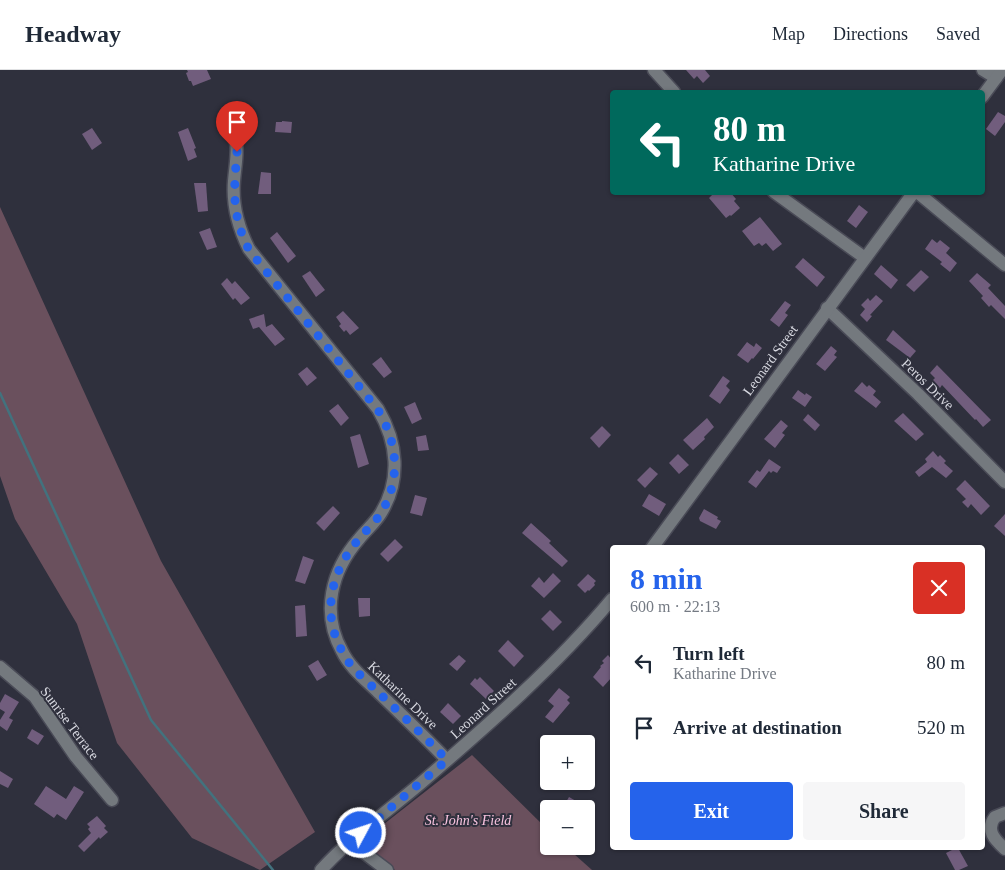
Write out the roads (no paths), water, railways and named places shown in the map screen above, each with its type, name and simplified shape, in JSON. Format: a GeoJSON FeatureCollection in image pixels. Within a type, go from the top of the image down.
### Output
{"type":"FeatureCollection","features":[{"type":"Feature","properties":{"kind":"street"},"geometry":{"type":"LineString","coordinates":[[654,70],[672,90]]}},
{"type":"Feature","properties":{"kind":"street"},"geometry":{"type":"LineString","coordinates":[[983,70],[999,74],[985,93]]}},
{"type":"Feature","properties":{"kind":"street","name":"Katharine Drive"},"geometry":{"type":"LineString","coordinates":[[231,124],[236,138],[237,152],[234,182],[236,210],[243,237],[249,250],[378,410],[394,447],[395,474],[387,502],[380,516],[358,539],[342,562],[332,588],[330,614],[336,641],[350,664],[447,760]]}},
{"type":"Feature","properties":{"kind":"street"},"geometry":{"type":"LineString","coordinates":[[778,195],[865,258]]}},
{"type":"Feature","properties":{"kind":"street","name":"Leonard Street"},"geometry":{"type":"LineString","coordinates":[[654,545],[827,308],[914,195]]}},
{"type":"Feature","properties":{"kind":"street"},"geometry":{"type":"LineString","coordinates":[[920,195],[1005,265]]}},
{"type":"Feature","properties":{"kind":"street","name":"Peros Drive"},"geometry":{"type":"LineString","coordinates":[[827,308],[918,394],[1005,482]]}},
{"type":"Feature","properties":{"kind":"street","name":"Leonard Street"},"geometry":{"type":"LineString","coordinates":[[321,870],[350,842],[447,760],[532,684],[576,640],[610,601]]}},
{"type":"Feature","properties":{"kind":"street","name":"Sunrise Terrace"},"geometry":{"type":"LineString","coordinates":[[0,667],[35,697],[76,758],[112,800]]}},
{"type":"Feature","properties":{"kind":"street"},"geometry":{"type":"LineString","coordinates":[[1005,813],[998,815],[993,820],[990,831],[1005,849]]}},
{"type":"Feature","properties":{"kind":"street"},"geometry":{"type":"LineString","coordinates":[[350,842],[388,870]]}},
{"type":"Feature","properties":{"kind":"waterway"},"geometry":{"type":"LineString","coordinates":[[0,393],[151,720],[273,870]]}},
{"type":"Feature","properties":{"kind":"park label","name":"St. John's Field"},"geometry":{"type":"Point","coordinates":[468,820]}}]}
